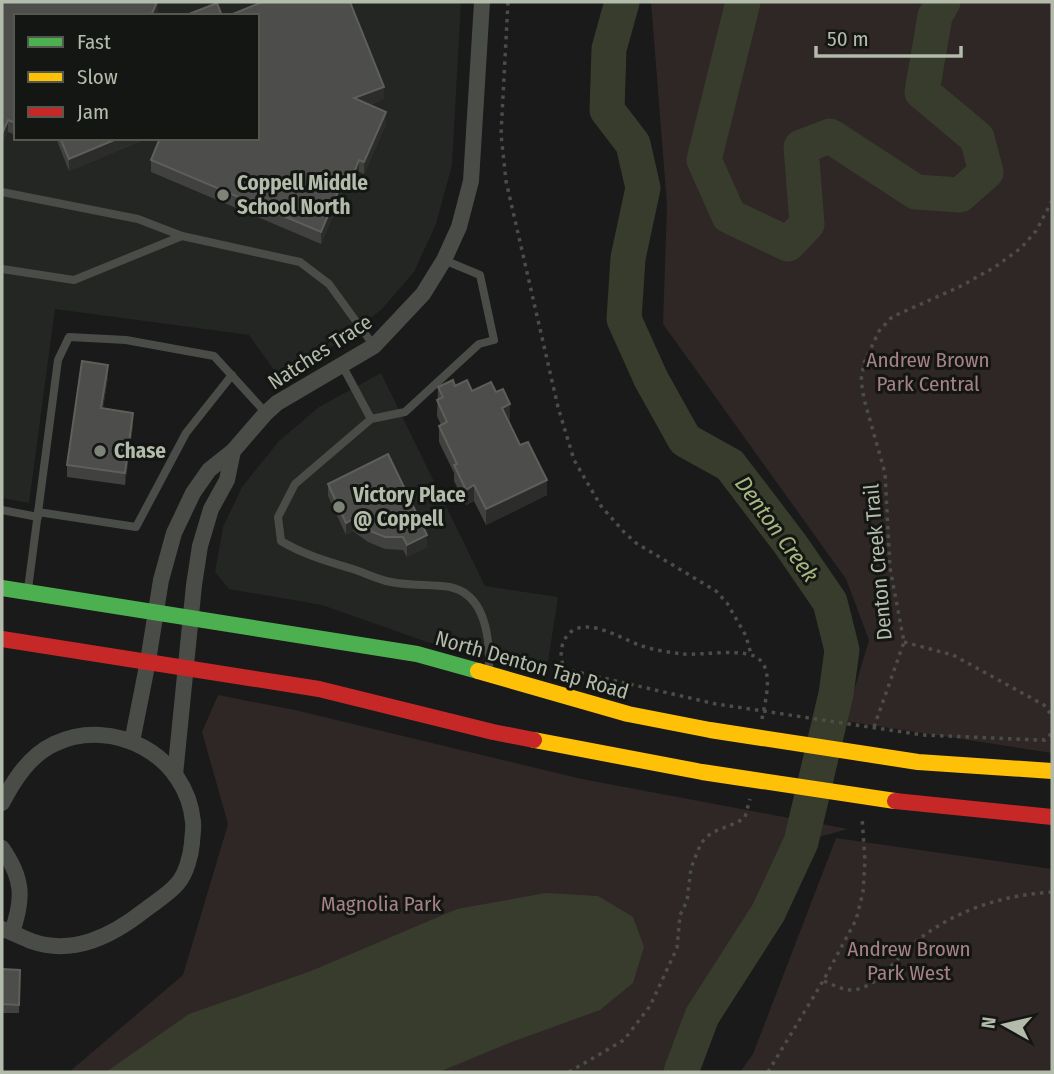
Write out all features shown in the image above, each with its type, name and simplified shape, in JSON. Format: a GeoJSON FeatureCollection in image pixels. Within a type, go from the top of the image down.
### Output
{"type":"FeatureCollection","features":[{"type":"Feature","properties":{"kind":"main road","name":"North Denton Tap Road"},"geometry":{"type":"LineString","coordinates":[[2,588],[417,654],[628,714],[710,730],[918,762],[1052,771]]}},
{"type":"Feature","properties":{"kind":"main road"},"geometry":{"type":"LineString","coordinates":[[2,639],[319,689],[493,732],[702,772],[912,804],[1052,817]]}},
{"type":"Feature","properties":{"kind":"street","name":"Natches Trace"},"geometry":{"type":"LineString","coordinates":[[132,742],[164,564],[173,533],[209,470],[233,451],[277,403],[374,346],[423,294],[444,260],[458,227],[471,181],[482,2]]}},
{"type":"Feature","properties":{"kind":"street","name":"Natches Trace"},"geometry":{"type":"LineString","coordinates":[[175,775],[200,546],[211,509],[227,480],[233,451]]}},
{"type":"Feature","properties":{"kind":"street","name":"Natches Trace"},"geometry":{"type":"LineString","coordinates":[[2,803],[27,763],[53,744],[83,735],[114,735],[144,746],[168,765],[185,792],[193,822],[191,853],[179,883],[133,919],[85,945],[33,942],[7,930],[20,911],[21,888],[15,867],[2,848]]}},
{"type":"Feature","properties":{"kind":"lane"},"geometry":{"type":"LineString","coordinates":[[2,192],[138,219],[181,236],[300,262],[329,284],[374,346]]}},
{"type":"Feature","properties":{"kind":"lane"},"geometry":{"type":"LineString","coordinates":[[2,269],[74,281],[181,236]]}},
{"type":"Feature","properties":{"kind":"lane"},"geometry":{"type":"LineString","coordinates":[[444,260],[480,275],[494,340],[479,344],[405,412],[371,419],[295,484],[278,517],[281,541],[297,551],[388,582],[448,587],[462,591],[474,601],[482,613],[489,648],[489,674]]}},
{"type":"Feature","properties":{"kind":"lane"},"geometry":{"type":"LineString","coordinates":[[28,592],[58,360],[69,337],[126,340],[214,356],[266,413]]}},
{"type":"Feature","properties":{"kind":"lane"},"geometry":{"type":"LineString","coordinates":[[342,365],[371,419]]}},
{"type":"Feature","properties":{"kind":"lane"},"geometry":{"type":"LineString","coordinates":[[2,510],[136,527],[186,433],[232,375]]}},
{"type":"Feature","properties":{"kind":"path"},"geometry":{"type":"LineString","coordinates":[[508,2],[501,134],[506,181],[558,407],[574,460],[601,506],[624,532],[716,591],[736,617],[746,636],[751,654]]}},
{"type":"Feature","properties":{"kind":"path","name":"Denton Creek Trail"},"geometry":{"type":"LineString","coordinates":[[873,733],[904,642],[890,568],[885,473],[861,380],[864,363],[879,331],[892,317],[961,286],[1004,261],[1021,248],[1036,231],[1052,201]]}},
{"type":"Feature","properties":{"kind":"path"},"geometry":{"type":"LineString","coordinates":[[762,720],[766,694],[765,669],[759,658],[751,654],[707,655],[657,650],[589,627],[578,627],[570,631],[564,641],[561,652],[564,669],[716,704],[923,735],[1045,740],[1052,733]]}},
{"type":"Feature","properties":{"kind":"path"},"geometry":{"type":"LineString","coordinates":[[904,642],[953,655],[1044,705],[1052,716]]}},
{"type":"Feature","properties":{"kind":"path"},"geometry":{"type":"LineString","coordinates":[[569,1072],[624,1040],[650,1006],[677,948],[680,915],[687,901],[691,868],[701,844],[711,832],[745,817],[751,795]]}},
{"type":"Feature","properties":{"kind":"path"},"geometry":{"type":"LineString","coordinates":[[768,1072],[852,929],[863,892],[865,861],[862,809]]}},
{"type":"Feature","properties":{"kind":"path"},"geometry":{"type":"LineString","coordinates":[[823,981],[844,990],[866,987],[878,979],[914,942],[966,911],[999,899],[1052,892]]}},
{"type":"Feature","properties":{"kind":"shaded area","name":"Coppell Middle School North"},"geometry":{"type":"Polygon","coordinates":[[[2,2],[461,2],[452,165],[436,224],[414,272],[381,310],[333,346],[279,377],[249,335],[55,309],[29,503],[2,498],[2,2]]]}},
{"type":"Feature","properties":{"kind":"shaded area","name":"Victory Place @ Coppell"},"geometry":{"type":"Polygon","coordinates":[[[381,373],[485,586],[558,597],[547,669],[427,642],[322,605],[229,589],[215,572],[223,527],[242,487],[279,441],[319,407],[381,373]]]}},
{"type":"Feature","properties":{"kind":"shaded area"},"geometry":{"type":"Polygon","coordinates":[[[546,893],[598,896],[633,917],[644,947],[633,983],[600,1010],[439,1072],[106,1072],[189,1014],[311,971],[457,909],[546,893]]]}},
{"type":"Feature","properties":{"kind":"green space","name":"Andrew Brown Park Central"},"geometry":{"type":"Polygon","coordinates":[[[651,2],[1052,2],[1052,753],[845,721],[869,640],[846,579],[663,324],[667,205],[651,2]]]}},
{"type":"Feature","properties":{"kind":"green space","name":"Magnolia Park"},"geometry":{"type":"Polygon","coordinates":[[[218,695],[295,710],[582,779],[848,829],[801,842],[768,913],[702,1016],[681,1072],[69,1072],[183,975],[228,824],[202,732],[218,695]]]}},
{"type":"Feature","properties":{"kind":"green space","name":"Andrew Brown Park West"},"geometry":{"type":"Polygon","coordinates":[[[836,838],[1052,869],[1052,1072],[740,1072],[753,1054],[836,838]]]}},
{"type":"Feature","properties":{"kind":"building"},"geometry":{"type":"Polygon","coordinates":[[[2,2],[157,2],[152,14],[14,14],[14,122],[8,120],[2,134],[2,2]]]}},
{"type":"Feature","properties":{"kind":"building"},"geometry":{"type":"Polygon","coordinates":[[[262,2],[350,2],[384,87],[354,98],[386,112],[364,162],[359,160],[352,178],[345,175],[321,232],[151,160],[159,140],[259,140],[259,14],[233,14],[262,2]]]}},
{"type":"Feature","properties":{"kind":"building"},"geometry":{"type":"Polygon","coordinates":[[[217,3],[221,14],[189,14],[217,3]]]}},
{"type":"Feature","properties":{"kind":"building"},"geometry":{"type":"Polygon","coordinates":[[[61,140],[114,140],[69,159],[61,140]]]}},
{"type":"Feature","properties":{"kind":"building","name":"Chase"},"geometry":{"type":"Polygon","coordinates":[[[82,361],[108,365],[101,408],[133,413],[125,473],[67,465],[82,361]]]}},
{"type":"Feature","properties":{"kind":"building"},"geometry":{"type":"Polygon","coordinates":[[[453,380],[455,386],[467,380],[472,391],[491,382],[496,392],[503,389],[510,404],[502,408],[520,445],[528,442],[547,480],[486,509],[474,485],[466,490],[439,426],[447,422],[437,400],[443,397],[438,387],[453,380]]]}},
{"type":"Feature","properties":{"kind":"building"},"geometry":{"type":"Polygon","coordinates":[[[388,454],[427,535],[407,545],[403,537],[385,537],[368,530],[353,519],[346,523],[328,484],[388,454]]]}},
{"type":"Feature","properties":{"kind":"building"},"geometry":{"type":"Polygon","coordinates":[[[2,969],[20,970],[19,1005],[2,1004],[2,969]]]}},
{"type":"Feature","properties":{"kind":"waterway","name":"Denton Creek"},"geometry":{"type":"LineString","coordinates":[[622,2],[609,49],[607,110],[633,144],[643,188],[628,258],[624,319],[651,379],[685,440],[730,465],[791,545],[830,602],[842,650],[836,694],[801,842],[768,913],[702,1016],[681,1072]]}},
{"type":"Feature","properties":{"kind":"waterway"},"geometry":{"type":"LineString","coordinates":[[743,2],[704,160],[729,216],[788,244],[807,224],[801,147],[830,136],[916,192],[960,195],[986,172],[977,138],[922,92],[935,16],[943,2]]}},
{"type":"Feature","properties":{"kind":"traffic: fast"},"geometry":{"type":"LineString","coordinates":[[2,588],[417,654],[478,671]]}},
{"type":"Feature","properties":{"kind":"traffic: slow"},"geometry":{"type":"LineString","coordinates":[[478,671],[628,714],[710,730],[918,762],[1052,771]]}},
{"type":"Feature","properties":{"kind":"traffic: slow"},"geometry":{"type":"LineString","coordinates":[[534,740],[702,772],[895,801]]}},
{"type":"Feature","properties":{"kind":"traffic: jam"},"geometry":{"type":"LineString","coordinates":[[2,639],[319,689],[534,740]]}},
{"type":"Feature","properties":{"kind":"traffic: jam"},"geometry":{"type":"LineString","coordinates":[[895,801],[1052,817]]}},
{"type":"Feature","properties":{"kind":"place","name":"Coppell Middle School North"},"geometry":{"type":"Point","coordinates":[223,195]}},
{"type":"Feature","properties":{"kind":"place","name":"Chase"},"geometry":{"type":"Point","coordinates":[100,451]}},
{"type":"Feature","properties":{"kind":"place","name":"Victory Place @ Coppell"},"geometry":{"type":"Point","coordinates":[339,507]}}]}
